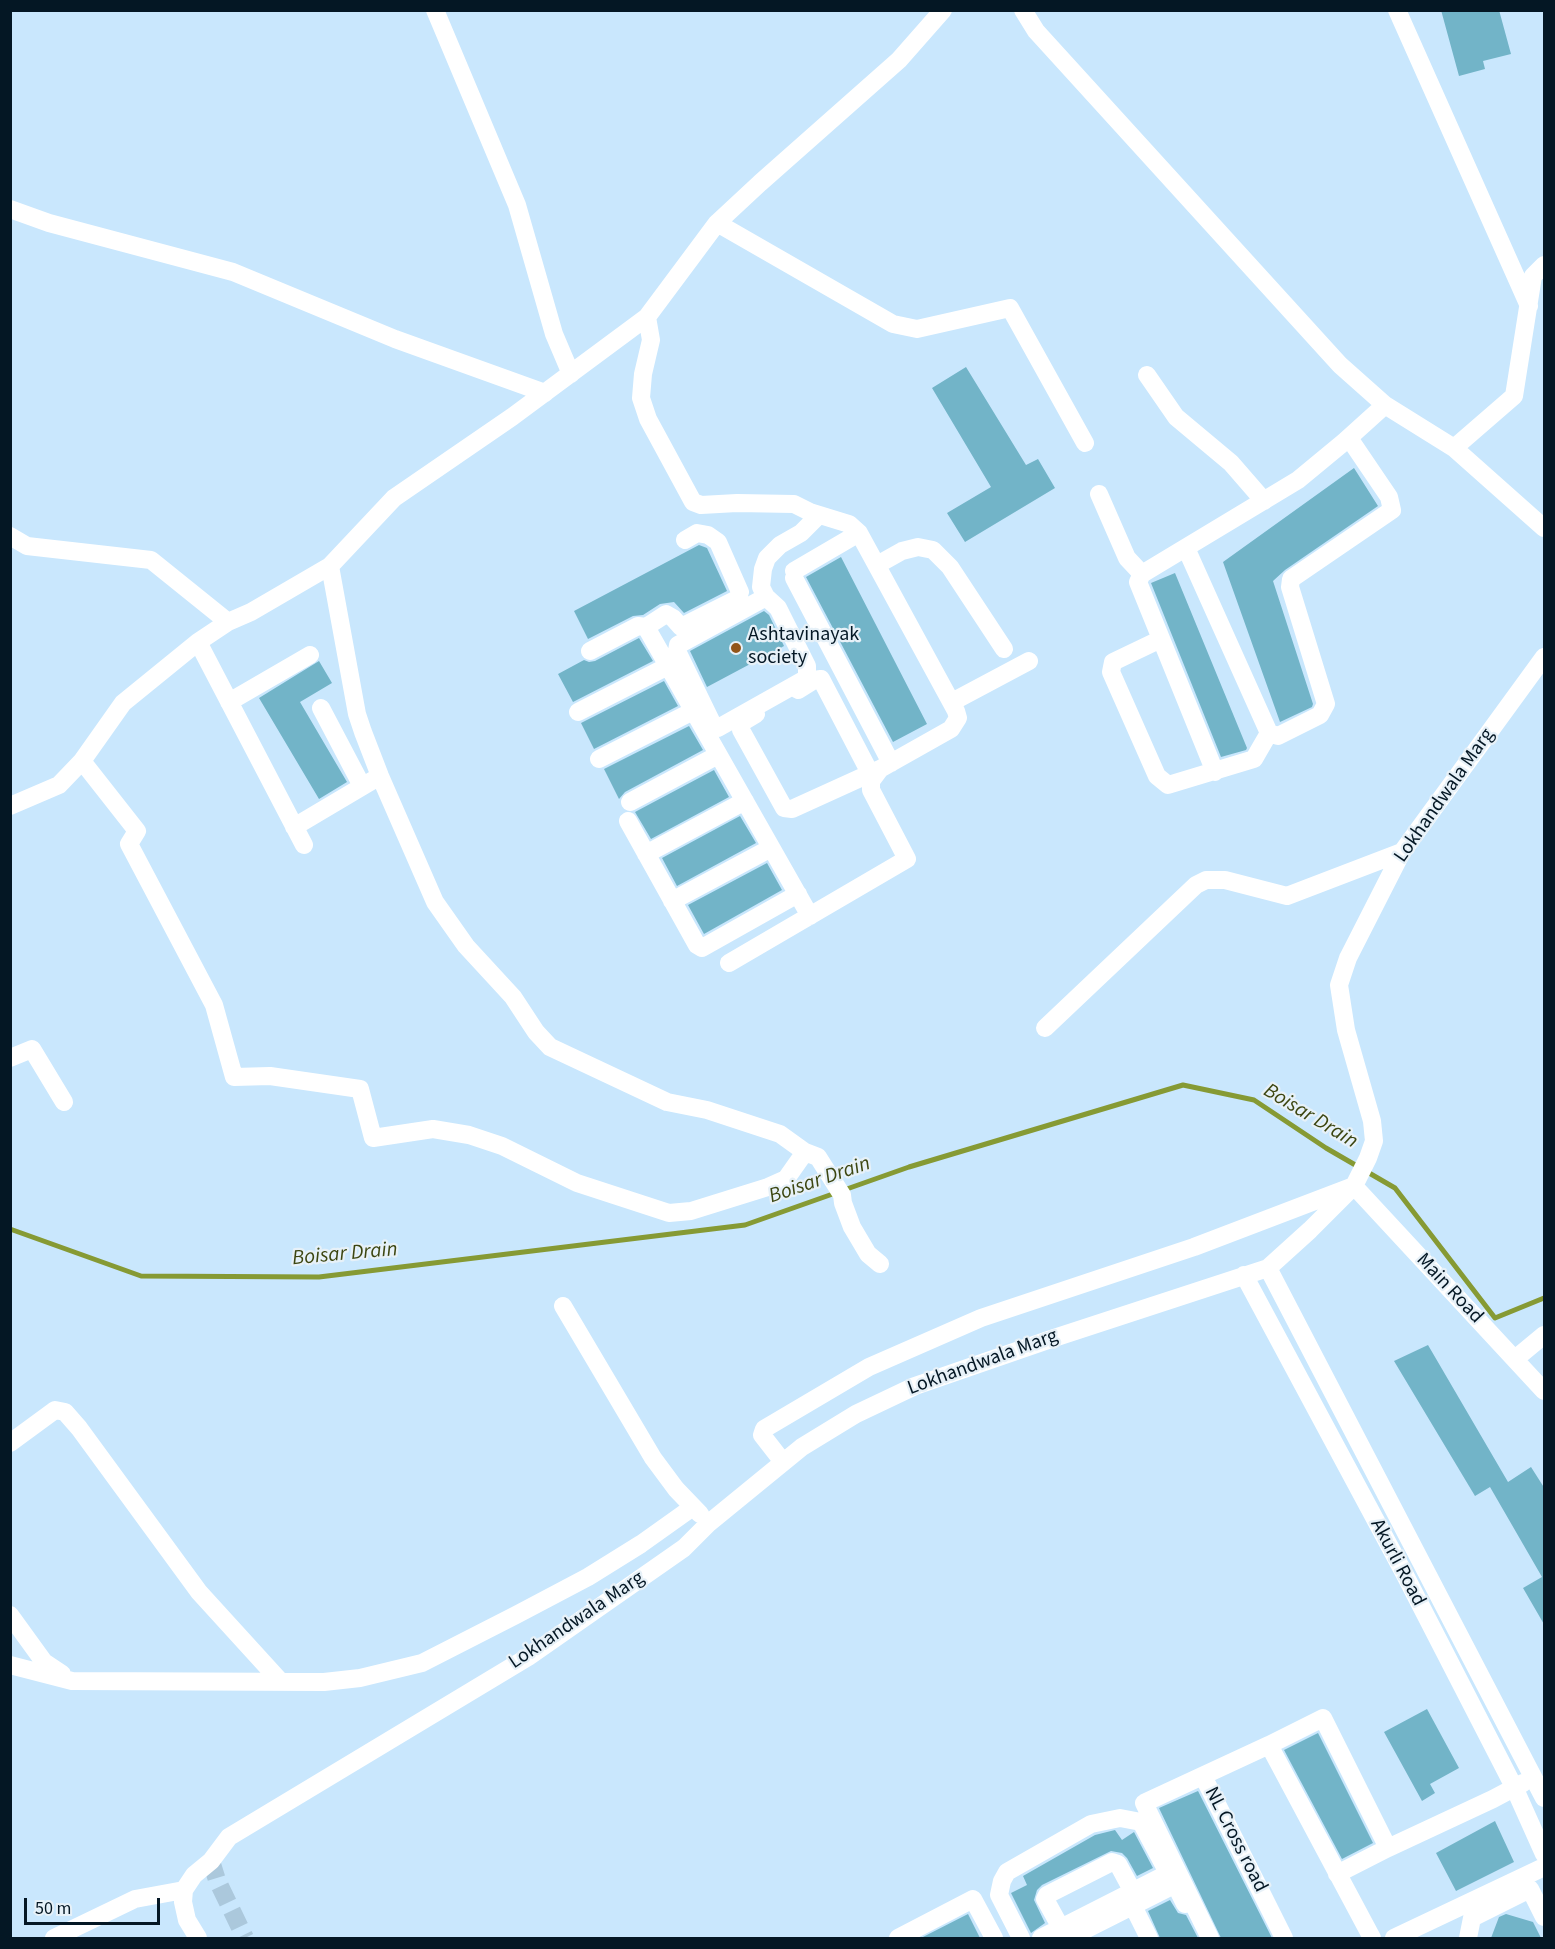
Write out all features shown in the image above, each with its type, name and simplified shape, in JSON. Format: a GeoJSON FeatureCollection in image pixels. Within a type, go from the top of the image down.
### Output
{"type":"FeatureCollection","features":[{"type":"Feature","properties":{"kind":"street"},"geometry":{"type":"LineString","coordinates":[[435,10],[517,205],[554,334],[571,374]]}},
{"type":"Feature","properties":{"kind":"street"},"geometry":{"type":"LineString","coordinates":[[10,806],[59,785],[82,761],[123,704],[198,642],[228,622],[251,612],[330,566],[394,498],[571,374],[647,317],[717,223],[899,60],[943,10]]}},
{"type":"Feature","properties":{"kind":"street"},"geometry":{"type":"LineString","coordinates":[[1023,10],[1036,31],[1340,365],[1385,405],[1454,448],[1545,528]]}},
{"type":"Feature","properties":{"kind":"street"},"geometry":{"type":"LineString","coordinates":[[1397,10],[1528,306]]}},
{"type":"Feature","properties":{"kind":"street"},"geometry":{"type":"LineString","coordinates":[[10,209],[49,222],[233,272],[395,339],[544,393]]}},
{"type":"Feature","properties":{"kind":"street"},"geometry":{"type":"LineString","coordinates":[[717,223],[893,324],[917,329],[1010,308],[1085,443]]}},
{"type":"Feature","properties":{"kind":"street"},"geometry":{"type":"LineString","coordinates":[[1454,448],[1514,396],[1533,276],[1545,265]]}},
{"type":"Feature","properties":{"kind":"street"},"geometry":{"type":"LineString","coordinates":[[647,317],[651,340],[643,374],[641,398],[648,419],[693,502],[701,506],[737,503],[794,504],[849,524],[859,533],[877,565],[958,718],[951,729],[880,768],[792,809],[784,807],[741,730],[741,723],[814,680],[821,679],[880,768]]}},
{"type":"Feature","properties":{"kind":"street"},"geometry":{"type":"LineString","coordinates":[[1147,375],[1176,417],[1231,463],[1264,501]]}},
{"type":"Feature","properties":{"kind":"street"},"geometry":{"type":"LineString","coordinates":[[1215,772],[1138,582],[1142,574],[1298,480],[1385,405]]}},
{"type":"Feature","properties":{"kind":"street"},"geometry":{"type":"LineString","coordinates":[[1186,548],[1269,733],[1278,736],[1320,715],[1326,704],[1290,587],[1291,579],[1392,510],[1389,496],[1349,438]]}},
{"type":"Feature","properties":{"kind":"street"},"geometry":{"type":"LineString","coordinates":[[1099,494],[1127,558],[1142,574]]}},
{"type":"Feature","properties":{"kind":"street"},"geometry":{"type":"LineString","coordinates":[[766,597],[678,645],[677,651],[682,662],[713,725],[718,728],[807,678],[807,666],[778,608],[766,597],[761,587],[767,558],[780,545],[801,533],[819,515]]}},
{"type":"Feature","properties":{"kind":"street"},"geometry":{"type":"LineString","coordinates":[[685,540],[697,533],[708,535],[718,542],[740,592]]}},
{"type":"Feature","properties":{"kind":"street"},"geometry":{"type":"LineString","coordinates":[[859,533],[794,575],[880,768]]}},
{"type":"Feature","properties":{"kind":"street"},"geometry":{"type":"LineString","coordinates":[[10,536],[27,546],[151,560],[228,622]]}},
{"type":"Feature","properties":{"kind":"street"},"geometry":{"type":"LineString","coordinates":[[877,565],[902,551],[918,547],[933,550],[950,567],[1004,649]]}},
{"type":"Feature","properties":{"kind":"street"},"geometry":{"type":"LineString","coordinates":[[330,566],[357,714],[363,732],[435,902],[466,946],[513,997],[536,1032],[550,1047],[667,1102],[707,1110],[780,1134],[812,1155],[842,1195],[852,1227],[868,1254],[880,1264]]}},
{"type":"Feature","properties":{"kind":"street"},"geometry":{"type":"LineString","coordinates":[[590,651],[638,626],[646,627],[666,614],[681,627],[737,599],[740,592],[762,579]]}},
{"type":"Feature","properties":{"kind":"street"},"geometry":{"type":"LineString","coordinates":[[646,627],[810,916]]}},
{"type":"Feature","properties":{"kind":"street"},"geometry":{"type":"LineString","coordinates":[[1161,639],[1113,662],[1111,672],[1157,776],[1168,785],[1254,759],[1269,733]]}},
{"type":"Feature","properties":{"kind":"street"},"geometry":{"type":"LineString","coordinates":[[198,642],[304,845]]}},
{"type":"Feature","properties":{"kind":"street"},"geometry":{"type":"LineString","coordinates":[[229,702],[310,655]]}},
{"type":"Feature","properties":{"kind":"street","name":"Lokhandwala Marg"},"geometry":{"type":"LineString","coordinates":[[184,1890],[194,1875],[211,1861],[229,1837],[528,1656],[684,1548],[709,1523],[802,1447],[856,1414],[915,1386],[1268,1268],[1310,1230],[1355,1184],[1374,1141],[1372,1121],[1346,1030],[1339,985],[1348,958],[1402,852],[1545,657]]}},
{"type":"Feature","properties":{"kind":"street"},"geometry":{"type":"LineString","coordinates":[[951,702],[1029,661]]}},
{"type":"Feature","properties":{"kind":"street"},"geometry":{"type":"LineString","coordinates":[[578,712],[668,666]]}},
{"type":"Feature","properties":{"kind":"street"},"geometry":{"type":"LineString","coordinates":[[321,708],[362,786]]}},
{"type":"Feature","properties":{"kind":"street"},"geometry":{"type":"LineString","coordinates":[[599,759],[693,711]]}},
{"type":"Feature","properties":{"kind":"street"},"geometry":{"type":"LineString","coordinates":[[340,745],[363,732]]}},
{"type":"Feature","properties":{"kind":"street"},"geometry":{"type":"LineString","coordinates":[[630,802],[718,755]]}},
{"type":"Feature","properties":{"kind":"street"},"geometry":{"type":"LineString","coordinates":[[82,761],[137,831],[129,844],[214,1005],[234,1077],[270,1076],[360,1089],[373,1138],[433,1129],[469,1135],[502,1146],[577,1184],[669,1213],[691,1211],[768,1187],[786,1179],[812,1155]]}},
{"type":"Feature","properties":{"kind":"street"},"geometry":{"type":"LineString","coordinates":[[729,963],[907,859],[871,790],[871,781],[880,768]]}},
{"type":"Feature","properties":{"kind":"street"},"geometry":{"type":"LineString","coordinates":[[294,827],[380,776]]}},
{"type":"Feature","properties":{"kind":"street"},"geometry":{"type":"LineString","coordinates":[[646,854],[745,801]]}},
{"type":"Feature","properties":{"kind":"street"},"geometry":{"type":"LineString","coordinates":[[628,821],[697,945],[702,948],[798,894]]}},
{"type":"Feature","properties":{"kind":"street"},"geometry":{"type":"LineString","coordinates":[[672,901],[771,848]]}},
{"type":"Feature","properties":{"kind":"street"},"geometry":{"type":"LineString","coordinates":[[1045,1028],[1196,885],[1206,880],[1225,880],[1287,896],[1402,852]]}},
{"type":"Feature","properties":{"kind":"street"},"geometry":{"type":"LineString","coordinates":[[10,1058],[32,1048],[64,1102]]}},
{"type":"Feature","properties":{"kind":"street"},"geometry":{"type":"LineString","coordinates":[[783,1462],[762,1435],[764,1429],[869,1367],[981,1318],[1194,1247],[1355,1184]]}},
{"type":"Feature","properties":{"kind":"street","name":"Main Road"},"geometry":{"type":"LineString","coordinates":[[1355,1184],[1545,1391]]}},
{"type":"Feature","properties":{"kind":"street","name":"Akurli Road"},"geometry":{"type":"LineString","coordinates":[[1268,1268],[1545,1798]]}},
{"type":"Feature","properties":{"kind":"street","name":"Akurli Road"},"geometry":{"type":"LineString","coordinates":[[1244,1275],[1405,1575],[1514,1788],[1545,1854]]}},
{"type":"Feature","properties":{"kind":"street"},"geometry":{"type":"LineString","coordinates":[[563,1306],[653,1458],[676,1489],[709,1523]]}},
{"type":"Feature","properties":{"kind":"street"},"geometry":{"type":"LineString","coordinates":[[1515,1359],[1545,1335]]}},
{"type":"Feature","properties":{"kind":"street"},"geometry":{"type":"LineString","coordinates":[[10,1443],[55,1410],[64,1412],[79,1428],[199,1593],[281,1682]]}},
{"type":"Feature","properties":{"kind":"street"},"geometry":{"type":"LineString","coordinates":[[10,1665],[72,1681],[324,1682],[360,1678],[422,1663],[588,1577],[641,1544],[693,1507]]}},
{"type":"Feature","properties":{"kind":"street"},"geometry":{"type":"LineString","coordinates":[[10,1615],[44,1662],[72,1681]]}},
{"type":"Feature","properties":{"kind":"street","name":"NL Cross road"},"geometry":{"type":"LineString","coordinates":[[1284,1938],[1203,1776],[1323,1718],[1388,1848]]}},
{"type":"Feature","properties":{"kind":"street"},"geometry":{"type":"LineString","coordinates":[[1269,1745],[1372,1938]]}},
{"type":"Feature","properties":{"kind":"street"},"geometry":{"type":"LineString","coordinates":[[1203,1776],[1144,1803],[1210,1938]]}},
{"type":"Feature","properties":{"kind":"street"},"geometry":{"type":"LineString","coordinates":[[1336,1874],[1535,1776]]}},
{"type":"Feature","properties":{"kind":"street"},"geometry":{"type":"LineString","coordinates":[[1021,1938],[999,1895],[1007,1872],[1091,1824],[1120,1818],[1141,1822],[1166,1869],[1165,1875],[1133,1899],[1069,1935],[1041,1938]]}},
{"type":"Feature","properties":{"kind":"street"},"geometry":{"type":"LineString","coordinates":[[1069,1935],[1045,1899],[1047,1895],[1112,1862],[1118,1863],[1149,1938]]}},
{"type":"Feature","properties":{"kind":"street"},"geometry":{"type":"LineString","coordinates":[[1395,1938],[1545,1867]]}},
{"type":"Feature","properties":{"kind":"street"},"geometry":{"type":"LineString","coordinates":[[1133,1899],[1172,1886],[1178,1890],[1200,1938]]}},
{"type":"Feature","properties":{"kind":"street"},"geometry":{"type":"LineString","coordinates":[[1468,1938],[1472,1918],[1530,1889],[1545,1917]]}},
{"type":"Feature","properties":{"kind":"street"},"geometry":{"type":"LineString","coordinates":[[54,1938],[135,1899],[184,1890],[183,1902],[187,1920],[198,1938]]}},
{"type":"Feature","properties":{"kind":"street"},"geometry":{"type":"LineString","coordinates":[[898,1938],[973,1899],[994,1938]]}},
{"type":"Feature","properties":{"kind":"building"},"geometry":{"type":"Polygon","coordinates":[[[1441,10],[1499,10],[1511,54],[1483,61],[1485,69],[1459,76],[1441,10]]]}},
{"type":"Feature","properties":{"kind":"building"},"geometry":{"type":"Polygon","coordinates":[[[966,367],[1026,465],[1038,459],[1055,488],[965,542],[947,513],[991,487],[932,388],[966,367]]]}},
{"type":"Feature","properties":{"kind":"building"},"geometry":{"type":"Polygon","coordinates":[[[1354,468],[1378,506],[1285,570],[1273,581],[1313,704],[1312,707],[1280,722],[1223,562],[1354,468]]]}},
{"type":"Feature","properties":{"kind":"building"},"geometry":{"type":"Polygon","coordinates":[[[699,545],[707,548],[727,591],[684,613],[674,602],[660,604],[643,615],[633,616],[588,639],[574,611],[699,545]]]}},
{"type":"Feature","properties":{"kind":"building"},"geometry":{"type":"Polygon","coordinates":[[[841,557],[927,724],[893,742],[806,577],[841,557]]]}},
{"type":"Feature","properties":{"kind":"building"},"geometry":{"type":"Polygon","coordinates":[[[1175,573],[1246,750],[1221,757],[1151,583],[1175,573]]]}},
{"type":"Feature","properties":{"kind":"building","name":"Ashtavinayak society"},"geometry":{"type":"Polygon","coordinates":[[[764,611],[769,615],[784,646],[707,687],[690,651],[764,611]]]}},
{"type":"Feature","properties":{"kind":"building"},"geometry":{"type":"Polygon","coordinates":[[[639,638],[653,661],[573,702],[558,674],[584,660],[595,661],[639,638]]]}},
{"type":"Feature","properties":{"kind":"building"},"geometry":{"type":"Polygon","coordinates":[[[319,661],[332,683],[300,702],[347,782],[319,799],[259,698],[319,661]]]}},
{"type":"Feature","properties":{"kind":"building"},"geometry":{"type":"Polygon","coordinates":[[[664,681],[678,706],[594,749],[581,723],[664,681]]]}},
{"type":"Feature","properties":{"kind":"building"},"geometry":{"type":"Polygon","coordinates":[[[689,726],[703,750],[625,792],[619,799],[604,769],[689,726]]]}},
{"type":"Feature","properties":{"kind":"building"},"geometry":{"type":"Polygon","coordinates":[[[714,770],[729,797],[651,839],[635,812],[714,770]]]}},
{"type":"Feature","properties":{"kind":"building"},"geometry":{"type":"Polygon","coordinates":[[[740,816],[756,843],[677,886],[662,858],[740,816]]]}},
{"type":"Feature","properties":{"kind":"building"},"geometry":{"type":"Polygon","coordinates":[[[767,863],[782,890],[704,934],[688,905],[767,863]]]}},
{"type":"Feature","properties":{"kind":"building"},"geometry":{"type":"Polygon","coordinates":[[[1428,1345],[1508,1482],[1531,1467],[1545,1489],[1545,1626],[1523,1588],[1542,1577],[1490,1487],[1475,1496],[1394,1361],[1428,1345]]]}},
{"type":"Feature","properties":{"kind":"building"},"geometry":{"type":"Polygon","coordinates":[[[1427,1709],[1459,1768],[1430,1784],[1435,1793],[1422,1801],[1384,1732],[1427,1709]]]}},
{"type":"Feature","properties":{"kind":"building"},"geometry":{"type":"Polygon","coordinates":[[[1318,1733],[1373,1843],[1342,1859],[1284,1750],[1318,1733]]]}},
{"type":"Feature","properties":{"kind":"building"},"geometry":{"type":"Polygon","coordinates":[[[1198,1791],[1272,1938],[1221,1938],[1159,1808],[1198,1791]]]}},
{"type":"Feature","properties":{"kind":"building"},"geometry":{"type":"Polygon","coordinates":[[[1495,1821],[1514,1862],[1456,1891],[1436,1853],[1495,1821]]]}},
{"type":"Feature","properties":{"kind":"building"},"geometry":{"type":"Polygon","coordinates":[[[1115,1830],[1122,1840],[1134,1832],[1153,1868],[1137,1876],[1122,1853],[1111,1851],[1042,1885],[1037,1890],[1034,1900],[1045,1923],[1031,1933],[1011,1893],[1027,1885],[1023,1876],[1095,1835],[1115,1830]]]}},
{"type":"Feature","properties":{"kind":"building"},"geometry":{"type":"Polygon","coordinates":[[[1170,1900],[1178,1913],[1186,1915],[1198,1938],[1160,1938],[1148,1911],[1170,1900]]]}},
{"type":"Feature","properties":{"kind":"building"},"geometry":{"type":"Polygon","coordinates":[[[968,1914],[980,1938],[921,1938],[968,1914]]]}},
{"type":"Feature","properties":{"kind":"building"},"geometry":{"type":"Polygon","coordinates":[[[1506,1914],[1533,1922],[1541,1938],[1491,1938],[1499,1917],[1506,1914]]]}},
{"type":"Feature","properties":{"kind":"waterway","name":"Boisar Drain"},"geometry":{"type":"LineString","coordinates":[[10,1229],[141,1276],[319,1277],[745,1225],[909,1167],[1183,1085],[1254,1100],[1326,1148],[1395,1188],[1495,1318],[1544,1298]]}},
{"type":"Feature","properties":{"kind":"tunnel"},"geometry":{"type":"LineString","coordinates":[[211,1861],[217,1880],[245,1938]]}},
{"type":"Feature","properties":{"kind":"place","name":"Ashtavinayak society"},"geometry":{"type":"Point","coordinates":[736,648]}}]}
